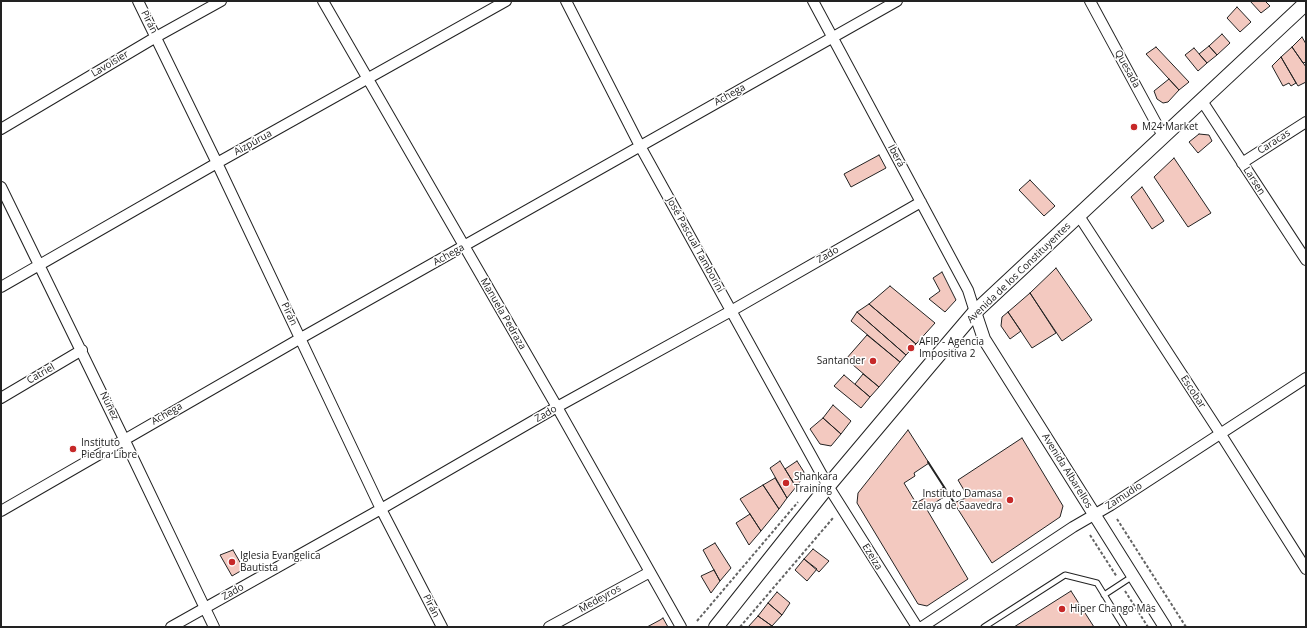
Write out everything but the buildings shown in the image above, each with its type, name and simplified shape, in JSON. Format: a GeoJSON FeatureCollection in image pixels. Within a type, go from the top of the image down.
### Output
{"type":"FeatureCollection","features":[{"type":"Feature","properties":{"kind":"main road","name":"Avenida de los Constituyentes"},"geometry":{"type":"LineString","coordinates":[[716,627],[828,486],[975,312],[1306,2]]}},
{"type":"Feature","properties":{"kind":"street","name":"Pirán"},"geometry":{"type":"LineString","coordinates":[[138,1],[301,338],[381,509],[442,627]]}},
{"type":"Feature","properties":{"kind":"street","name":"Lavoisier"},"geometry":{"type":"LineString","coordinates":[[1,129],[156,37],[221,1]]}},
{"type":"Feature","properties":{"kind":"street","name":"Manuela Pedraza"},"geometry":{"type":"LineString","coordinates":[[323,1],[557,407],[681,627]]}},
{"type":"Feature","properties":{"kind":"street","name":"Aizpúrua"},"geometry":{"type":"LineString","coordinates":[[1,287],[217,163],[506,1]]}},
{"type":"Feature","properties":{"kind":"street","name":"José Pascual Tamborini"},"geometry":{"type":"LineString","coordinates":[[566,1],[640,146],[828,486]]}},
{"type":"Feature","properties":{"kind":"street","name":"Iberá"},"geometry":{"type":"LineString","coordinates":[[813,1],[968,290],[975,312]]}},
{"type":"Feature","properties":{"kind":"street","name":"Achega"},"geometry":{"type":"LineString","coordinates":[[1,511],[301,338],[897,1]]}},
{"type":"Feature","properties":{"kind":"street","name":"Quesada"},"geometry":{"type":"LineString","coordinates":[[1090,1],[1163,136]]}},
{"type":"Feature","properties":{"kind":"street","name":"Larsen"},"geometry":{"type":"LineString","coordinates":[[1202,101],[1306,260]]}},
{"type":"Feature","properties":{"kind":"street","name":"Caracas"},"geometry":{"type":"LineString","coordinates":[[1242,163],[1306,122]]}},
{"type":"Feature","properties":{"kind":"street","name":"Núñez"},"geometry":{"type":"LineString","coordinates":[[1,187],[82,350],[214,627]]}},
{"type":"Feature","properties":{"kind":"street","name":"Zado"},"geometry":{"type":"LineString","coordinates":[[172,627],[381,509],[557,407],[731,311],[921,202]]}},
{"type":"Feature","properties":{"kind":"street","name":"Escobar"},"geometry":{"type":"LineString","coordinates":[[1078,216],[1220,433],[1306,569]]}},
{"type":"Feature","properties":{"kind":"street","name":"Avenida Albarellos"},"geometry":{"type":"LineString","coordinates":[[975,312],[984,339],[1165,627]]}},
{"type":"Feature","properties":{"kind":"street","name":"Catriel"},"geometry":{"type":"LineString","coordinates":[[1,398],[82,350]]}},
{"type":"Feature","properties":{"kind":"street","name":"Zamudio"},"geometry":{"type":"LineString","coordinates":[[922,627],[1073,527],[1095,515],[1306,378]]}},
{"type":"Feature","properties":{"kind":"street","name":"Ezeiza"},"geometry":{"type":"LineString","coordinates":[[828,486],[917,627]]}},
{"type":"Feature","properties":{"kind":"street","name":"Medeyros"},"geometry":{"type":"LineString","coordinates":[[549,627],[650,572]]}},
{"type":"Feature","properties":{"kind":"lane"},"geometry":{"type":"LineString","coordinates":[[984,627],[1065,575],[1097,584],[1124,627]]}},
{"type":"Feature","properties":{"kind":"lane"},"geometry":{"type":"LineString","coordinates":[[1104,595],[1133,576]]}},
{"type":"Feature","properties":{"kind":"path"},"geometry":{"type":"LineString","coordinates":[[697,621],[798,502]]}},
{"type":"Feature","properties":{"kind":"path"},"geometry":{"type":"LineString","coordinates":[[740,627],[833,518]]}},
{"type":"Feature","properties":{"kind":"path"},"geometry":{"type":"LineString","coordinates":[[1117,519],[1186,627]]}},
{"type":"Feature","properties":{"kind":"wall"},"geometry":{"type":"LineString","coordinates":[[928,462],[955,504]]}},
{"type":"Feature","properties":{"kind":"place","name":"M24 Market"},"geometry":{"type":"Point","coordinates":[1134,127]}},
{"type":"Feature","properties":{"kind":"place","name":"AFIP - Agencia Impositiva 2"},"geometry":{"type":"Point","coordinates":[911,348]}},
{"type":"Feature","properties":{"kind":"place","name":"Santander"},"geometry":{"type":"Point","coordinates":[873,361]}},
{"type":"Feature","properties":{"kind":"place","name":"Instituto Piedra Libre"},"geometry":{"type":"Point","coordinates":[73,449]}},
{"type":"Feature","properties":{"kind":"place","name":"Shankara Training"},"geometry":{"type":"Point","coordinates":[786,483]}},
{"type":"Feature","properties":{"kind":"place","name":"Instituto Damasa Zelaya de Saavedra"},"geometry":{"type":"Point","coordinates":[1010,500]}},
{"type":"Feature","properties":{"kind":"place","name":"Iglesia Evangelica Bautista"},"geometry":{"type":"Point","coordinates":[232,562]}},
{"type":"Feature","properties":{"kind":"place","name":"Hiper Chango Mâs"},"geometry":{"type":"Point","coordinates":[1062,609]}}]}
